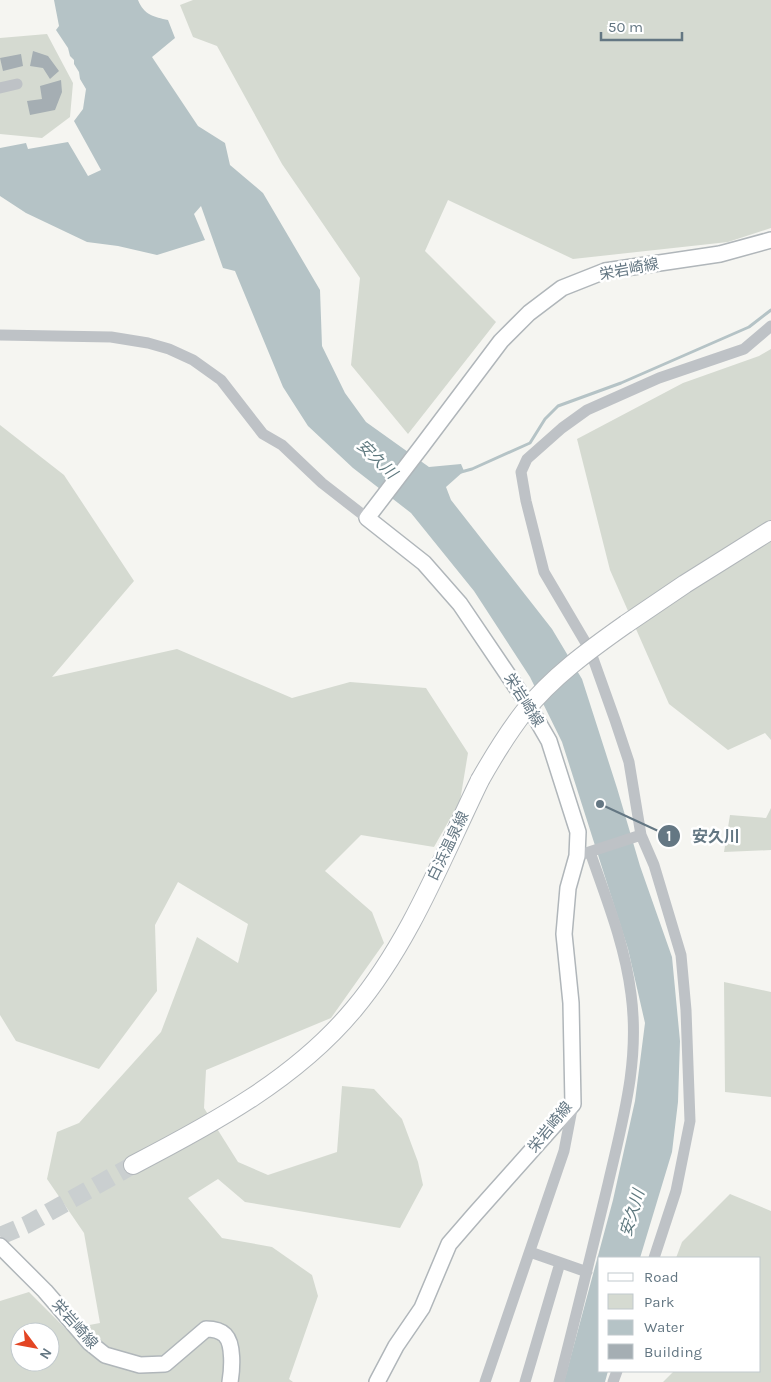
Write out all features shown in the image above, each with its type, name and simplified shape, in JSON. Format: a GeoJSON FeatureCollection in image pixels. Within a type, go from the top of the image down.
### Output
{"type":"FeatureCollection","features":[{"type":"Feature","properties":{"kind":"main road","name":"栄岩崎線"},"geometry":{"type":"LineString","coordinates":[[377,1382],[396,1346],[422,1308],[450,1244],[573,1104],[571,1003],[564,934],[568,888],[583,854],[578,832],[549,741],[527,703],[460,604],[424,563],[367,518],[501,340],[529,313],[562,288],[605,271],[720,254],[771,240]]}},
{"type":"Feature","properties":{"kind":"main road"},"geometry":{"type":"LineString","coordinates":[[685,584],[771,520]]}},
{"type":"Feature","properties":{"kind":"main road","name":"白浜温泉線"},"geometry":{"type":"LineString","coordinates":[[133,1165],[198,1130],[256,1094],[309,1054],[353,1010],[372,986],[405,933],[480,780],[510,730],[544,690],[582,656],[626,624],[685,584],[767,533]]}},
{"type":"Feature","properties":{"kind":"main road","name":"栄岩崎線"},"geometry":{"type":"LineString","coordinates":[[0,1246],[45,1290],[90,1343],[106,1355],[140,1365],[165,1364],[206,1329],[217,1330],[226,1335],[230,1345],[232,1368],[230,1382]]}},
{"type":"Feature","properties":{"kind":"street"},"geometry":{"type":"LineString","coordinates":[[0,88],[17,84]]}},
{"type":"Feature","properties":{"kind":"street"},"geometry":{"type":"LineString","coordinates":[[654,1257],[676,1191],[690,1122],[682,955],[654,865],[638,836],[626,753],[590,650],[544,572],[526,501],[521,472],[527,459],[562,428],[587,410],[659,378],[744,348],[771,326]]}},
{"type":"Feature","properties":{"kind":"street"},"geometry":{"type":"LineString","coordinates":[[0,335],[111,337],[148,343],[169,349],[193,360],[221,380],[263,434],[282,445],[322,484],[367,518]]}},
{"type":"Feature","properties":{"kind":"street"},"geometry":{"type":"LineString","coordinates":[[559,1382],[630,1089],[634,1052],[631,993],[616,924],[583,854],[638,836]]}},
{"type":"Feature","properties":{"kind":"street"},"geometry":{"type":"LineString","coordinates":[[485,1382],[564,1151],[573,1104]]}},
{"type":"Feature","properties":{"kind":"street"},"geometry":{"type":"LineString","coordinates":[[530,1252],[587,1272]]}},
{"type":"Feature","properties":{"kind":"street"},"geometry":{"type":"LineString","coordinates":[[525,1382],[560,1263]]}},
{"type":"Feature","properties":{"kind":"green space"},"geometry":{"type":"Polygon","coordinates":[[[193,0],[771,0],[771,228],[728,242],[573,259],[448,200],[425,251],[496,322],[408,434],[351,365],[360,278],[282,164],[217,46],[193,37],[180,5],[193,0]]]}},
{"type":"Feature","properties":{"kind":"green space"},"geometry":{"type":"Polygon","coordinates":[[[47,34],[73,83],[70,117],[42,138],[0,134],[0,38],[47,34]]]}},
{"type":"Feature","properties":{"kind":"green space"},"geometry":{"type":"Polygon","coordinates":[[[771,349],[771,740],[765,733],[728,750],[669,704],[610,570],[577,439],[683,383],[759,356],[771,349]]]}},
{"type":"Feature","properties":{"kind":"green space"},"geometry":{"type":"Polygon","coordinates":[[[0,425],[64,475],[134,581],[52,677],[177,649],[292,698],[350,682],[426,688],[468,753],[460,801],[434,847],[361,835],[325,871],[372,912],[384,943],[331,1018],[206,1070],[204,1108],[238,1162],[268,1175],[337,1152],[342,1086],[374,1089],[402,1119],[418,1162],[423,1185],[400,1228],[245,1202],[218,1179],[188,1198],[222,1238],[272,1247],[312,1275],[318,1296],[289,1379],[293,1382],[0,1382],[0,1301],[29,1292],[59,1322],[10,1322],[10,1372],[60,1372],[60,1323],[69,1332],[84,1326],[100,1323],[84,1233],[47,1179],[57,1132],[79,1123],[161,1032],[197,937],[238,963],[248,924],[178,882],[155,925],[157,991],[99,1069],[16,1041],[0,1015],[0,425]]]}},
{"type":"Feature","properties":{"kind":"green space"},"geometry":{"type":"Polygon","coordinates":[[[771,808],[771,850],[724,852],[730,815],[766,818],[771,808]]]}},
{"type":"Feature","properties":{"kind":"green space"},"geometry":{"type":"Polygon","coordinates":[[[724,982],[771,992],[771,1097],[725,1092],[724,982]]]}},
{"type":"Feature","properties":{"kind":"green space"},"geometry":{"type":"Polygon","coordinates":[[[730,1194],[771,1211],[771,1382],[663,1382],[673,1372],[761,1372],[761,1257],[676,1257],[682,1242],[730,1194]]]}},
{"type":"Feature","properties":{"kind":"water"},"geometry":{"type":"Polygon","coordinates":[[[54,0],[138,0],[146,12],[168,20],[175,38],[152,57],[198,126],[225,143],[230,165],[263,193],[320,290],[322,346],[345,393],[366,422],[429,467],[461,464],[464,471],[446,487],[451,500],[552,629],[582,679],[640,866],[672,957],[680,1041],[678,1102],[672,1152],[640,1257],[598,1257],[598,1372],[608,1372],[605,1382],[564,1382],[613,1200],[635,1101],[645,1023],[628,949],[562,742],[530,677],[474,591],[411,513],[353,468],[308,426],[283,387],[235,271],[223,268],[201,206],[194,214],[205,240],[157,255],[118,246],[87,242],[26,213],[0,196],[0,148],[26,143],[28,149],[68,142],[88,176],[101,170],[74,121],[83,109],[86,89],[68,48],[56,30],[59,26],[54,0]]]}},
{"type":"Feature","properties":{"kind":"building"},"geometry":{"type":"Polygon","coordinates":[[[33,51],[48,56],[59,71],[50,79],[43,68],[30,66],[33,51]]]}},
{"type":"Feature","properties":{"kind":"building"},"geometry":{"type":"Polygon","coordinates":[[[21,54],[23,66],[3,71],[0,58],[21,54]]]}},
{"type":"Feature","properties":{"kind":"building"},"geometry":{"type":"Polygon","coordinates":[[[61,80],[62,92],[55,110],[30,115],[27,101],[42,99],[40,86],[61,80]]]}},
{"type":"Feature","properties":{"kind":"waterway"},"geometry":{"type":"LineString","coordinates":[[461,472],[530,443],[545,419],[558,406],[621,383],[749,327],[771,310]]}},
{"type":"Feature","properties":{"kind":"tunnel"},"geometry":{"type":"LineString","coordinates":[[0,1236],[26,1225],[133,1165]]}},
{"type":"Feature","properties":{"kind":"place","name":"安久川"},"geometry":{"type":"Point","coordinates":[600,804]}}]}
